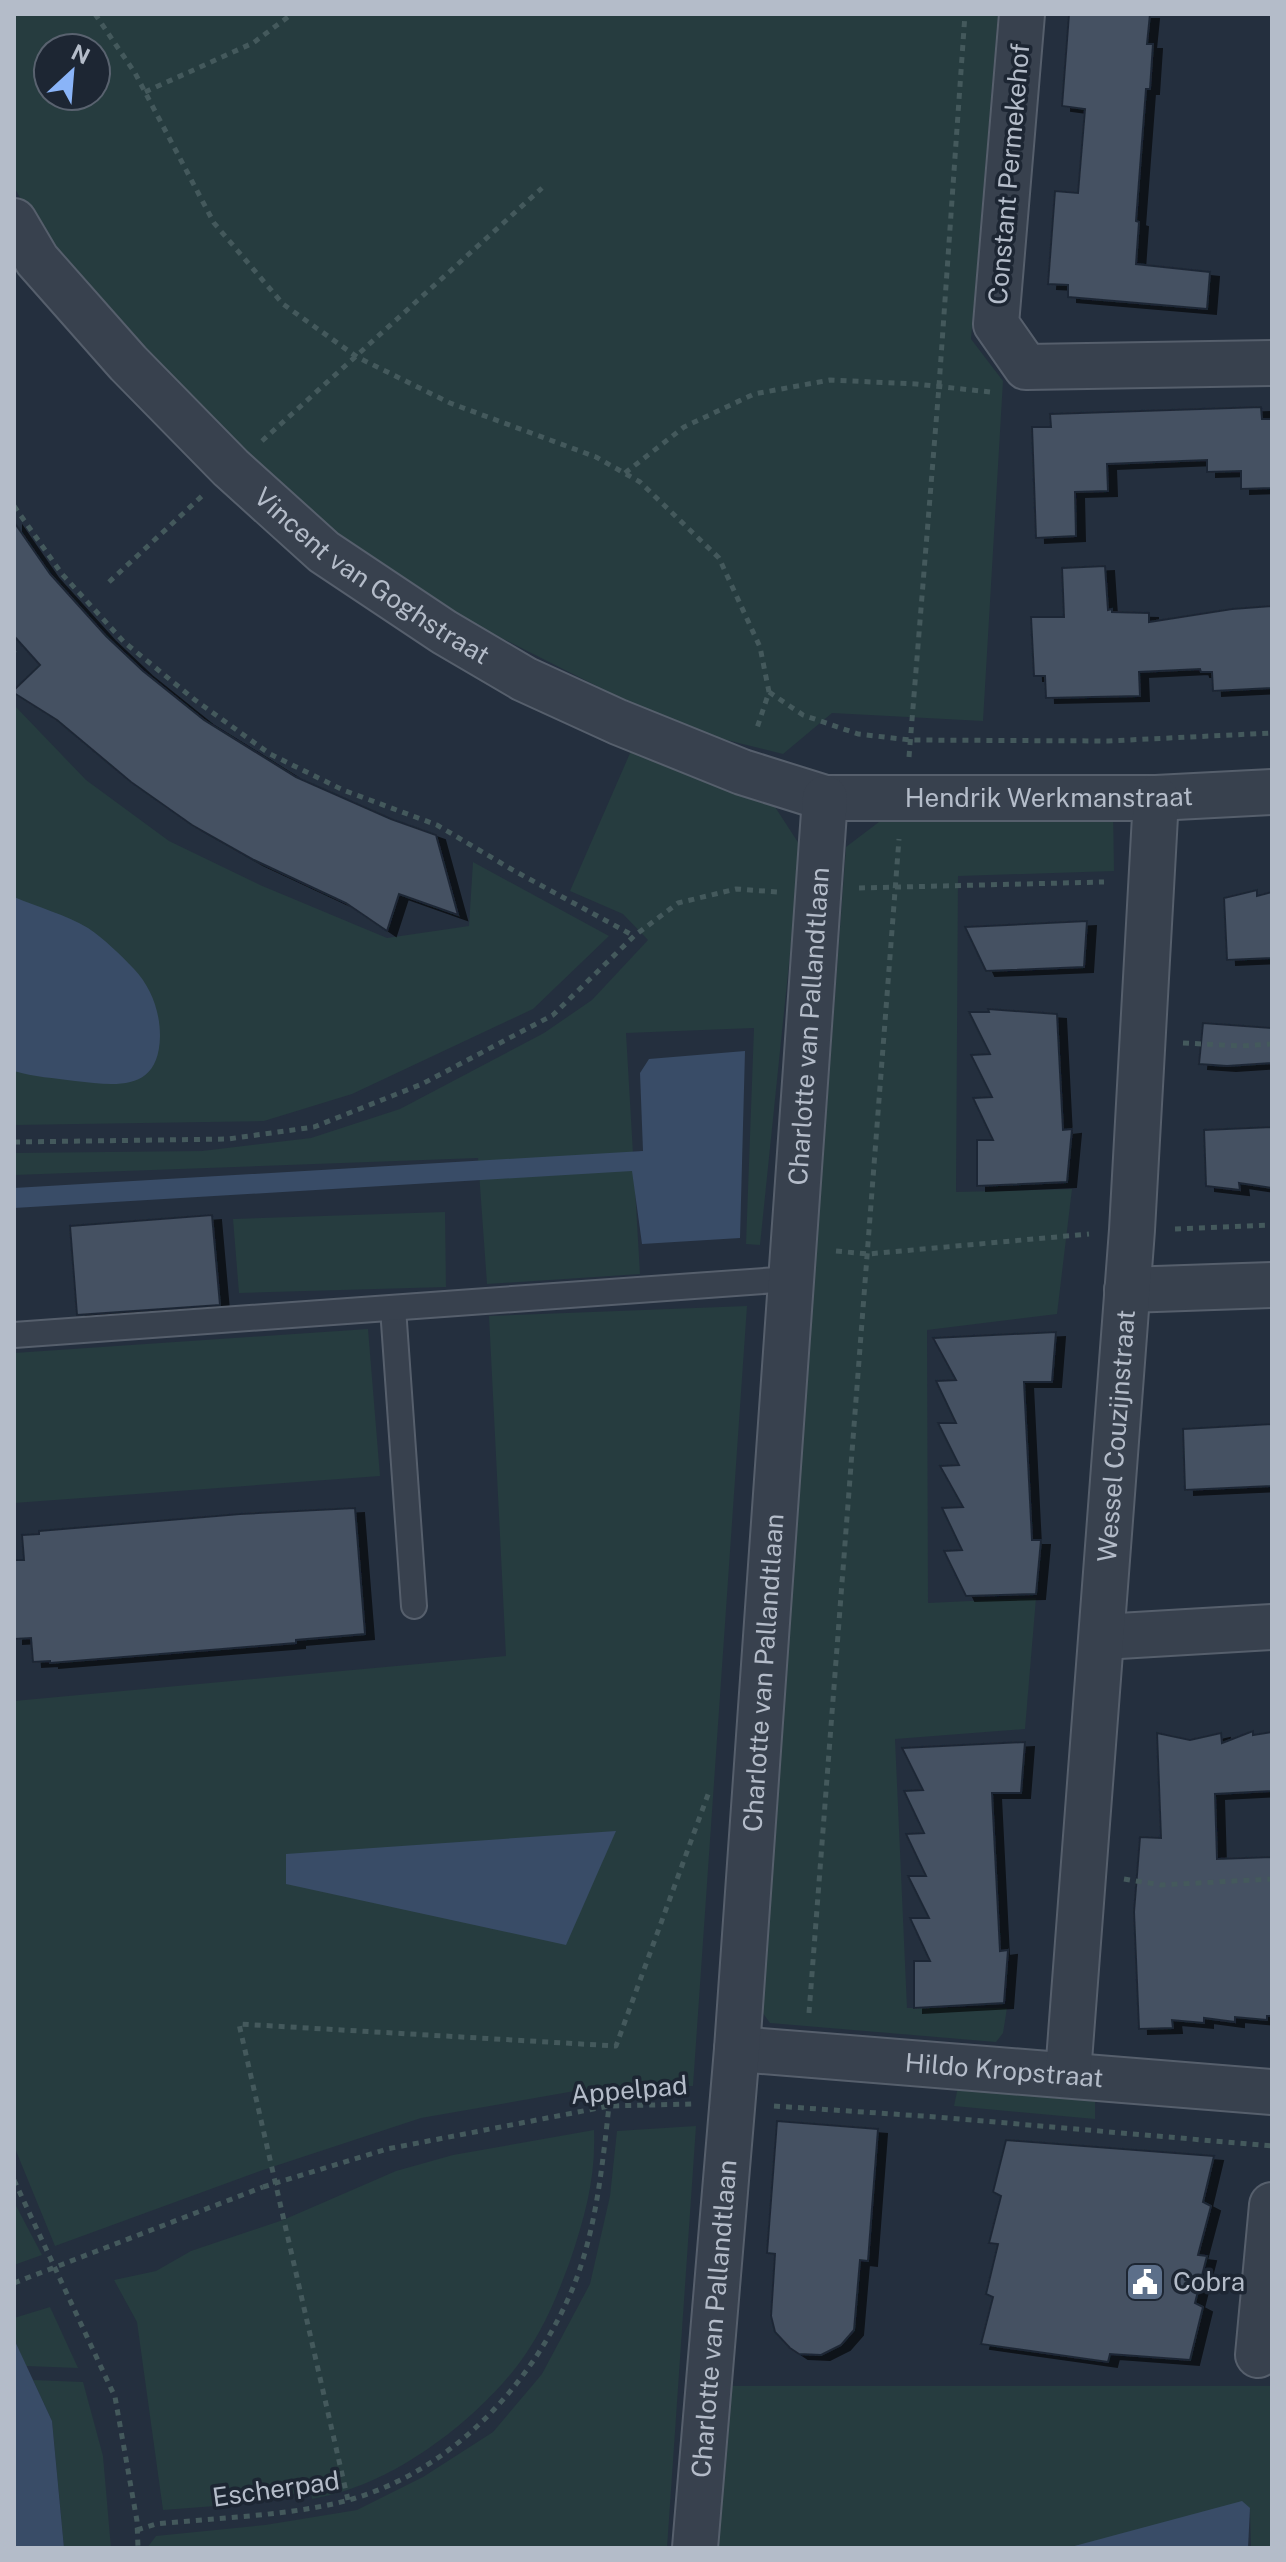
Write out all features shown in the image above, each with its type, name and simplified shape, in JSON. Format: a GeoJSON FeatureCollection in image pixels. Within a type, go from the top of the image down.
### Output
{"type":"FeatureCollection","features":[{"type":"Feature","properties":{"kind":"street","name":"Constant Permekehof"},"geometry":{"type":"LineString","coordinates":[[1022,14],[996,324],[1026,367]]}},
{"type":"Feature","properties":{"kind":"street","name":"Vincent van Goghstraat"},"geometry":{"type":"LineString","coordinates":[[14,221],[37,260],[128,363],[231,468],[324,552],[457,640],[524,679],[618,722],[742,772],[825,798]]}},
{"type":"Feature","properties":{"kind":"street"},"geometry":{"type":"LineString","coordinates":[[1026,367],[1272,363]]}},
{"type":"Feature","properties":{"kind":"street","name":"Hendrik Werkmanstraat"},"geometry":{"type":"LineString","coordinates":[[825,798],[903,807],[1272,792]]}},
{"type":"Feature","properties":{"kind":"street","name":"Charlotte van Pallandtlaan"},"geometry":{"type":"LineString","coordinates":[[695,2548],[733,2104],[825,798]]}},
{"type":"Feature","properties":{"kind":"street","name":"Wessel Couzijnstraat"},"geometry":{"type":"LineString","coordinates":[[1068,2074],[1132,1230],[1156,798]]}},
{"type":"Feature","properties":{"kind":"street"},"geometry":{"type":"LineString","coordinates":[[1127,1290],[1272,1285]]}},
{"type":"Feature","properties":{"kind":"street"},"geometry":{"type":"LineString","coordinates":[[1102,1637],[1272,1627]]}},
{"type":"Feature","properties":{"kind":"street","name":"Hildo Kropstraat"},"geometry":{"type":"LineString","coordinates":[[737,2049],[1272,2092]]}},
{"type":"Feature","properties":{"kind":"street"},"geometry":{"type":"LineString","coordinates":[[1258,2355],[1272,2205]]}},
{"type":"Feature","properties":{"kind":"lane"},"geometry":{"type":"LineString","coordinates":[[14,1335],[393,1308],[792,1264]]}},
{"type":"Feature","properties":{"kind":"lane"},"geometry":{"type":"LineString","coordinates":[[393,1308],[414,1606]]}},
{"type":"Feature","properties":{"kind":"path"},"geometry":{"type":"LineString","coordinates":[[95,14],[145,92],[214,223],[283,304],[357,357],[450,403],[596,457],[625,473],[640,482],[719,558],[760,647],[769,692],[742,772]]}},
{"type":"Feature","properties":{"kind":"path"},"geometry":{"type":"LineString","coordinates":[[145,92],[253,43],[292,14]]}},
{"type":"Feature","properties":{"kind":"path"},"geometry":{"type":"LineString","coordinates":[[805,2054],[896,886],[939,386],[965,14]]}},
{"type":"Feature","properties":{"kind":"path"},"geometry":{"type":"LineString","coordinates":[[109,582],[542,188]]}},
{"type":"Feature","properties":{"kind":"path"},"geometry":{"type":"LineString","coordinates":[[625,473],[684,427],[754,394],[830,380],[939,386],[1019,397],[1026,367]]}},
{"type":"Feature","properties":{"kind":"path"},"geometry":{"type":"LineString","coordinates":[[14,506],[62,574],[124,642],[195,700],[270,754],[343,790],[437,825],[634,936]]}},
{"type":"Feature","properties":{"kind":"path"},"geometry":{"type":"LineString","coordinates":[[769,692],[803,715],[858,734],[910,740],[1108,741],[1272,733]]}},
{"type":"Feature","properties":{"kind":"path"},"geometry":{"type":"LineString","coordinates":[[14,1142],[228,1139],[314,1127],[422,1084],[553,1015],[634,936],[678,903],[736,889],[802,894],[818,890],[896,886],[1104,882]]}},
{"type":"Feature","properties":{"kind":"path"},"geometry":{"type":"LineString","coordinates":[[1142,1040],[1241,1046],[1272,1044]]}},
{"type":"Feature","properties":{"kind":"path"},"geometry":{"type":"LineString","coordinates":[[792,1264],[1132,1230],[1272,1225]]}},
{"type":"Feature","properties":{"kind":"path"},"geometry":{"type":"LineString","coordinates":[[348,2500],[239,2024],[616,2046],[715,1777]]}},
{"type":"Feature","properties":{"kind":"path"},"geometry":{"type":"LineString","coordinates":[[1084,1874],[1161,1885],[1272,1879]]}},
{"type":"Feature","properties":{"kind":"path","name":"Appelpad"},"geometry":{"type":"LineString","coordinates":[[14,2283],[263,2187],[387,2149],[609,2106],[733,2104],[937,2117],[1272,2146]]}},
{"type":"Feature","properties":{"kind":"path","name":"Escherpad"},"geometry":{"type":"LineString","coordinates":[[137,2530],[156,2524],[301,2509],[348,2500],[400,2480],[438,2459],[472,2434],[547,2343],[573,2288],[593,2220],[609,2106]]}},
{"type":"Feature","properties":{"kind":"path"},"geometry":{"type":"LineString","coordinates":[[14,2180],[115,2397],[129,2466],[138,2548]]}},
{"type":"Feature","properties":{"kind":"green space"},"geometry":{"type":"Polygon","coordinates":[[[14,14],[998,14],[971,339],[1003,381],[983,721],[832,713],[783,754],[682,729],[458,616],[317,523],[162,379],[46,243],[14,187],[14,14]]]}},
{"type":"Feature","properties":{"kind":"green space"},"geometry":{"type":"Polygon","coordinates":[[[14,705],[86,780],[169,841],[260,885],[387,938],[469,926],[473,862],[609,936],[533,1009],[352,1094],[264,1121],[14,1125],[14,705]]]}},
{"type":"Feature","properties":{"kind":"green space"},"geometry":{"type":"Polygon","coordinates":[[[634,744],[766,793],[801,847],[760,1245],[746,1244],[754,1028],[626,1033],[640,1274],[487,1284],[478,1158],[14,1175],[14,1153],[202,1151],[311,1138],[400,1109],[544,1033],[592,1000],[648,940],[623,914],[570,891],[634,744]]]}},
{"type":"Feature","properties":{"kind":"green space"},"geometry":{"type":"Polygon","coordinates":[[[1113,808],[1114,871],[958,876],[956,1192],[1072,1189],[1057,1314],[927,1330],[928,1603],[1036,1598],[1025,1729],[895,1739],[907,2008],[1007,2008],[1003,2033],[996,2042],[770,2023],[757,2005],[846,847],[896,809],[1113,808]]]}},
{"type":"Feature","properties":{"kind":"green space"},"geometry":{"type":"Polygon","coordinates":[[[445,1212],[446,1287],[239,1293],[233,1219],[445,1212]]]}},
{"type":"Feature","properties":{"kind":"green space"},"geometry":{"type":"Polygon","coordinates":[[[747,1306],[693,2086],[592,2088],[421,2118],[263,2170],[55,2246],[14,2146],[14,1701],[506,1656],[489,1316],[747,1306]]]}},
{"type":"Feature","properties":{"kind":"green space"},"geometry":{"type":"Polygon","coordinates":[[[368,1329],[380,1476],[14,1503],[14,1353],[368,1329]]]}},
{"type":"Feature","properties":{"kind":"green space"},"geometry":{"type":"Polygon","coordinates":[[[959,2082],[1095,2093],[1095,2119],[954,2106],[959,2082]]]}},
{"type":"Feature","properties":{"kind":"green space"},"geometry":{"type":"Polygon","coordinates":[[[696,2126],[667,2548],[147,2548],[156,2536],[265,2525],[357,2510],[423,2477],[493,2432],[542,2374],[590,2284],[610,2196],[617,2131],[696,2126]]]}},
{"type":"Feature","properties":{"kind":"green space"},"geometry":{"type":"Polygon","coordinates":[[[594,2130],[593,2164],[585,2213],[556,2298],[525,2355],[471,2415],[401,2466],[343,2491],[312,2499],[311,2491],[229,2505],[163,2510],[137,2322],[114,2280],[156,2271],[191,2251],[283,2220],[396,2171],[453,2155],[594,2130]]]}},
{"type":"Feature","properties":{"kind":"green space"},"geometry":{"type":"Polygon","coordinates":[[[14,2202],[42,2255],[14,2265],[14,2202]]]}},
{"type":"Feature","properties":{"kind":"green space"},"geometry":{"type":"Polygon","coordinates":[[[50,2307],[78,2368],[26,2366],[14,2339],[14,2318],[50,2307]]]}},
{"type":"Feature","properties":{"kind":"green space"},"geometry":{"type":"Polygon","coordinates":[[[33,2380],[83,2382],[103,2456],[111,2548],[64,2548],[52,2421],[33,2380]]]}},
{"type":"Feature","properties":{"kind":"green space"},"geometry":{"type":"Polygon","coordinates":[[[725,2386],[1272,2386],[1272,2548],[1251,2548],[1250,2509],[1090,2548],[714,2548],[725,2386]]]}},
{"type":"Feature","properties":{"kind":"water"},"geometry":{"type":"Polygon","coordinates":[[[14,897],[88,928],[140,976],[153,1000],[160,1036],[158,1054],[144,1076],[120,1084],[106,1084],[14,1071],[14,897]]]}},
{"type":"Feature","properties":{"kind":"water"},"geometry":{"type":"Polygon","coordinates":[[[745,1051],[740,1238],[642,1244],[632,1171],[14,1208],[14,1188],[643,1151],[640,1073],[649,1059],[745,1051]]]}},
{"type":"Feature","properties":{"kind":"water"},"geometry":{"type":"Polygon","coordinates":[[[616,1831],[566,1945],[286,1884],[286,1854],[616,1831]]]}},
{"type":"Feature","properties":{"kind":"water"},"geometry":{"type":"Polygon","coordinates":[[[14,2339],[52,2421],[64,2548],[14,2548],[14,2339]]]}},
{"type":"Feature","properties":{"kind":"water"},"geometry":{"type":"Polygon","coordinates":[[[1242,2501],[1250,2508],[1248,2548],[1067,2548],[1242,2501]]]}},
{"type":"Feature","properties":{"kind":"building"},"geometry":{"type":"Polygon","coordinates":[[[1069,14],[1150,14],[1147,44],[1153,44],[1150,89],[1146,89],[1136,221],[1139,222],[1136,264],[1210,272],[1207,309],[1068,297],[1068,285],[1048,284],[1055,191],[1078,193],[1085,109],[1062,106],[1069,14]]]}},
{"type":"Feature","properties":{"kind":"building"},"geometry":{"type":"Polygon","coordinates":[[[1261,407],[1262,419],[1272,419],[1272,488],[1241,489],[1241,471],[1207,472],[1207,460],[1107,464],[1108,491],[1075,492],[1076,536],[1036,538],[1032,427],[1051,427],[1050,414],[1261,407]]]}},
{"type":"Feature","properties":{"kind":"building"},"geometry":{"type":"Polygon","coordinates":[[[14,522],[50,574],[106,636],[143,671],[204,720],[296,777],[391,819],[436,835],[458,915],[399,894],[387,931],[346,903],[254,860],[192,825],[131,782],[57,720],[14,693],[40,665],[14,636],[14,522]]]}},
{"type":"Feature","properties":{"kind":"building"},"geometry":{"type":"Polygon","coordinates":[[[1105,566],[1108,610],[1149,613],[1149,622],[1272,606],[1272,688],[1213,691],[1212,672],[1201,672],[1200,669],[1139,672],[1140,696],[1046,698],[1045,676],[1034,676],[1031,617],[1064,617],[1062,568],[1105,566]]]}},
{"type":"Feature","properties":{"kind":"building"},"geometry":{"type":"Polygon","coordinates":[[[1257,890],[1257,896],[1272,892],[1272,958],[1227,960],[1224,898],[1257,890]]]}},
{"type":"Feature","properties":{"kind":"building"},"geometry":{"type":"Polygon","coordinates":[[[1087,921],[1084,967],[986,971],[965,927],[1087,921]]]}},
{"type":"Feature","properties":{"kind":"building"},"geometry":{"type":"Polygon","coordinates":[[[988,1009],[1057,1014],[1063,1130],[1072,1129],[1067,1182],[977,1186],[977,1140],[993,1140],[973,1098],[992,1097],[971,1055],[990,1054],[969,1012],[989,1012],[988,1009]]]}},
{"type":"Feature","properties":{"kind":"building"},"geometry":{"type":"Polygon","coordinates":[[[1203,1023],[1272,1028],[1272,1063],[1199,1064],[1203,1023]]]}},
{"type":"Feature","properties":{"kind":"building"},"geometry":{"type":"Polygon","coordinates":[[[1272,1127],[1272,1188],[1239,1183],[1240,1190],[1206,1186],[1204,1130],[1272,1127]]]}},
{"type":"Feature","properties":{"kind":"building"},"geometry":{"type":"Polygon","coordinates":[[[212,1215],[220,1305],[77,1315],[70,1226],[212,1215]]]}},
{"type":"Feature","properties":{"kind":"building"},"geometry":{"type":"Polygon","coordinates":[[[1056,1332],[1052,1382],[1024,1382],[1032,1540],[1041,1540],[1036,1594],[966,1596],[944,1551],[962,1550],[942,1508],[963,1507],[940,1466],[959,1465],[938,1423],[956,1423],[936,1381],[956,1380],[933,1338],[1056,1332]]]}},
{"type":"Feature","properties":{"kind":"building"},"geometry":{"type":"Polygon","coordinates":[[[1272,1424],[1272,1486],[1185,1490],[1183,1429],[1272,1424]]]}},
{"type":"Feature","properties":{"kind":"building"},"geometry":{"type":"Polygon","coordinates":[[[355,1508],[365,1634],[296,1640],[296,1643],[50,1663],[33,1662],[31,1638],[14,1639],[14,1560],[24,1560],[22,1535],[240,1514],[355,1508]]]}},
{"type":"Feature","properties":{"kind":"building"},"geometry":{"type":"Polygon","coordinates":[[[1253,1731],[1253,1735],[1272,1732],[1272,1791],[1215,1794],[1217,1859],[1272,1857],[1272,2016],[1267,2016],[1267,2020],[1235,2017],[1235,2022],[1204,2018],[1204,2023],[1172,2020],[1173,2028],[1139,2029],[1134,1912],[1140,1837],[1161,1838],[1157,1733],[1190,1740],[1221,1733],[1222,1743],[1253,1731]]]}},
{"type":"Feature","properties":{"kind":"building"},"geometry":{"type":"Polygon","coordinates":[[[1025,1742],[1021,1793],[992,1793],[1000,1951],[1008,1950],[1004,2003],[914,2008],[914,1961],[930,1961],[910,1918],[929,1918],[908,1876],[926,1876],[906,1834],[924,1833],[904,1791],[923,1790],[902,1748],[1025,1742]]]}},
{"type":"Feature","properties":{"kind":"building"},"geometry":{"type":"Polygon","coordinates":[[[777,2121],[878,2129],[868,2261],[860,2260],[854,2330],[841,2345],[821,2355],[799,2354],[790,2348],[775,2332],[771,2316],[775,2254],[767,2253],[777,2121]]]}},
{"type":"Feature","properties":{"kind":"building"},"geometry":{"type":"Polygon","coordinates":[[[1006,2140],[1214,2156],[1203,2202],[1211,2206],[1198,2255],[1207,2256],[1195,2303],[1203,2307],[1190,2360],[1110,2354],[1108,2362],[981,2344],[993,2297],[986,2294],[998,2244],[989,2243],[1001,2196],[993,2192],[1006,2140]]]}},
{"type":"Feature","properties":{"kind":"place","name":"Cobra"},"geometry":{"type":"Point","coordinates":[1145,2282]}}]}
